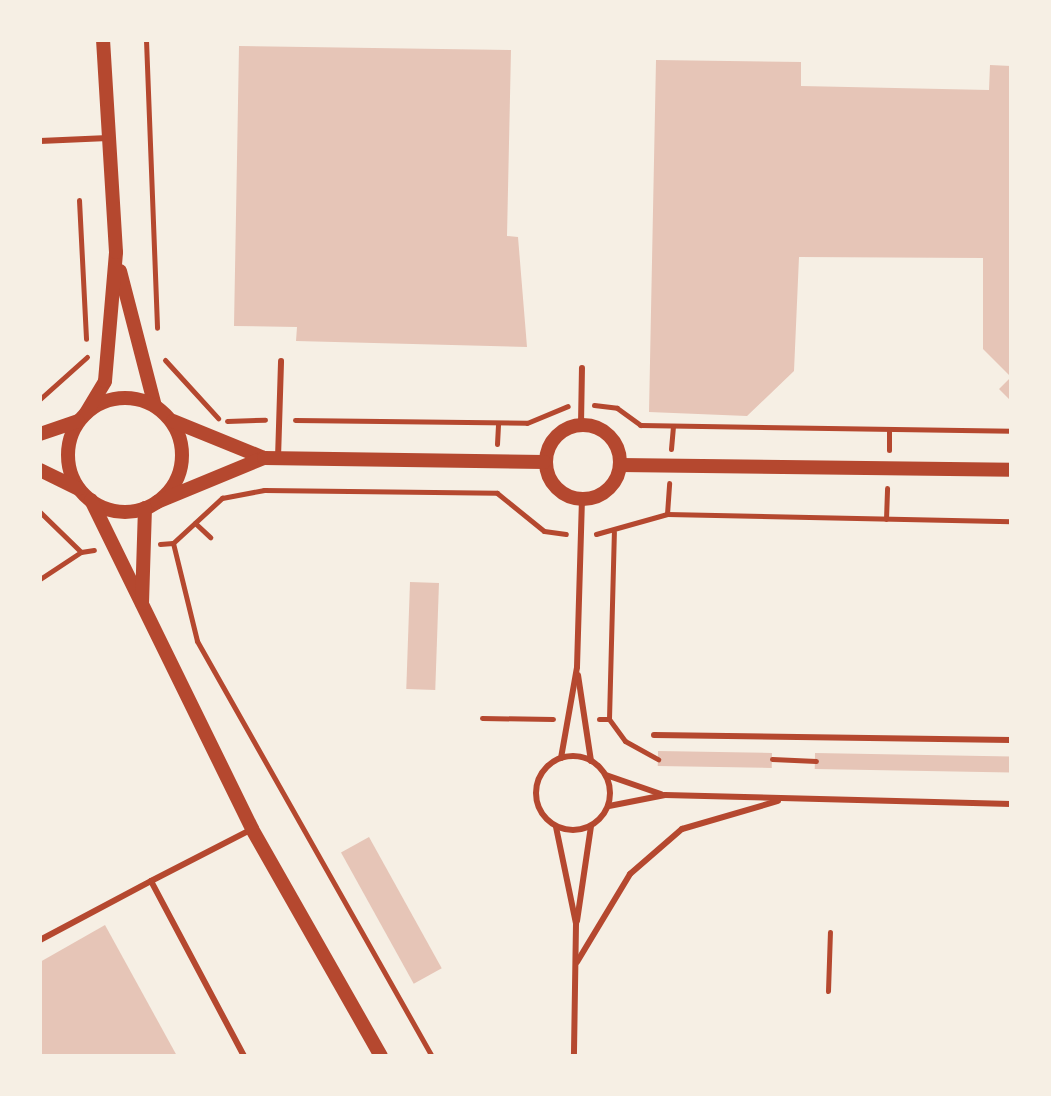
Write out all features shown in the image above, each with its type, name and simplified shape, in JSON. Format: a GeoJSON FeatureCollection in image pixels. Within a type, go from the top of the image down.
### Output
{"type":"FeatureCollection","features":[{"type":"Feature","properties":{"kind":"street"},"geometry":{"type":"LineString","coordinates":[[79,489],[68,455],[82,417],[100,394],[109,354],[116,252],[106,45]]}},
{"type":"Feature","properties":{"kind":"street"},"geometry":{"type":"LineString","coordinates":[[116,252],[139,353],[155,406]]}},
{"type":"Feature","properties":{"kind":"street"},"geometry":{"type":"LineString","coordinates":[[40,434],[82,417],[112,399],[155,406],[194,435],[271,458],[544,462]]}},
{"type":"Feature","properties":{"kind":"street"},"geometry":{"type":"LineString","coordinates":[[142,612],[139,545],[151,505],[175,482],[182,456],[169,418]]}},
{"type":"Feature","properties":{"kind":"street"},"geometry":{"type":"LineString","coordinates":[[581,424],[616,444],[620,465],[613,485],[582,500],[552,485],[544,462],[550,442],[581,424]]}},
{"type":"Feature","properties":{"kind":"street"},"geometry":{"type":"LineString","coordinates":[[40,470],[117,512],[151,505],[271,458]]}},
{"type":"Feature","properties":{"kind":"street"},"geometry":{"type":"LineString","coordinates":[[620,465],[1011,470]]}},
{"type":"Feature","properties":{"kind":"street"},"geometry":{"type":"LineString","coordinates":[[91,500],[110,549],[252,829],[381,1056]]}},
{"type":"Feature","properties":{"kind":"lane"},"geometry":{"type":"LineString","coordinates":[[40,141],[110,138]]}},
{"type":"Feature","properties":{"kind":"lane"},"geometry":{"type":"LineString","coordinates":[[271,458],[280,420],[281,361]]}},
{"type":"Feature","properties":{"kind":"lane"},"geometry":{"type":"LineString","coordinates":[[581,424],[582,368]]}},
{"type":"Feature","properties":{"kind":"lane"},"geometry":{"type":"LineString","coordinates":[[561,758],[577,667],[582,500]]}},
{"type":"Feature","properties":{"kind":"lane"},"geometry":{"type":"LineString","coordinates":[[577,667],[591,761]]}},
{"type":"Feature","properties":{"kind":"lane"},"geometry":{"type":"LineString","coordinates":[[654,735],[1011,740]]}},
{"type":"Feature","properties":{"kind":"lane"},"geometry":{"type":"LineString","coordinates":[[574,1056],[576,924],[556,827],[542,815],[536,790],[543,771],[561,758],[591,761],[606,775],[665,795]]}},
{"type":"Feature","properties":{"kind":"lane"},"geometry":{"type":"LineString","coordinates":[[606,775],[609,806]]}},
{"type":"Feature","properties":{"kind":"lane"},"geometry":{"type":"LineString","coordinates":[[576,924],[591,826],[609,806],[665,795],[1011,804]]}},
{"type":"Feature","properties":{"kind":"lane"},"geometry":{"type":"LineString","coordinates":[[577,962],[630,874],[682,829],[790,798]]}},
{"type":"Feature","properties":{"kind":"lane"},"geometry":{"type":"LineString","coordinates":[[556,827],[591,826]]}},
{"type":"Feature","properties":{"kind":"lane"},"geometry":{"type":"LineString","coordinates":[[40,940],[252,829]]}},
{"type":"Feature","properties":{"kind":"lane"},"geometry":{"type":"LineString","coordinates":[[151,881],[244,1056]]}},
{"type":"Feature","properties":{"kind":"path"},"geometry":{"type":"LineString","coordinates":[[146,40],[158,353],[220,421],[527,423],[581,403],[617,408],[640,425],[1011,431]]}},
{"type":"Feature","properties":{"kind":"path"},"geometry":{"type":"LineString","coordinates":[[79,200],[87,356]]}},
{"type":"Feature","properties":{"kind":"path"},"geometry":{"type":"LineString","coordinates":[[139,353],[158,353]]}},
{"type":"Feature","properties":{"kind":"path"},"geometry":{"type":"LineString","coordinates":[[40,399],[87,356],[109,354]]}},
{"type":"Feature","properties":{"kind":"path"},"geometry":{"type":"LineString","coordinates":[[139,545],[173,543],[222,498],[264,490],[497,493],[544,531],[580,535],[614,532],[667,514],[1011,521]]}},
{"type":"Feature","properties":{"kind":"path"},"geometry":{"type":"LineString","coordinates":[[40,512],[81,552]]}},
{"type":"Feature","properties":{"kind":"path"},"geometry":{"type":"LineString","coordinates":[[195,523],[210,537]]}},
{"type":"Feature","properties":{"kind":"path"},"geometry":{"type":"LineString","coordinates":[[609,719],[614,532]]}},
{"type":"Feature","properties":{"kind":"path"},"geometry":{"type":"LineString","coordinates":[[173,543],[197,641],[432,1056]]}},
{"type":"Feature","properties":{"kind":"path"},"geometry":{"type":"LineString","coordinates":[[40,579],[81,552],[110,549]]}},
{"type":"Feature","properties":{"kind":"path"},"geometry":{"type":"LineString","coordinates":[[772,759],[816,761]]}},
{"type":"Feature","properties":{"kind":"path"},"geometry":{"type":"LineString","coordinates":[[828,991],[830,932]]}},
{"type":"Feature","properties":{"kind":"building"},"geometry":{"type":"Polygon","coordinates":[[[239,46],[511,50],[507,236],[518,237],[527,347],[296,341],[297,327],[234,326],[239,46]]]}},
{"type":"Feature","properties":{"kind":"building"},"geometry":{"type":"Polygon","coordinates":[[[656,60],[801,62],[801,86],[989,90],[990,65],[1011,66],[1011,377],[983,349],[983,258],[799,257],[794,371],[747,416],[649,412],[656,60]]]}},
{"type":"Feature","properties":{"kind":"building"},"geometry":{"type":"Polygon","coordinates":[[[1011,377],[1011,401],[999,389],[1011,377]]]}},
{"type":"Feature","properties":{"kind":"building"},"geometry":{"type":"Polygon","coordinates":[[[410,582],[439,583],[435,690],[406,689],[410,582]]]}},
{"type":"Feature","properties":{"kind":"building"},"geometry":{"type":"Polygon","coordinates":[[[658,751],[772,753],[772,768],[658,766],[658,751]]]}},
{"type":"Feature","properties":{"kind":"building"},"geometry":{"type":"Polygon","coordinates":[[[815,753],[1011,756],[1011,772],[815,769],[815,753]]]}},
{"type":"Feature","properties":{"kind":"building"},"geometry":{"type":"Polygon","coordinates":[[[369,837],[442,968],[414,984],[341,853],[369,837]]]}},
{"type":"Feature","properties":{"kind":"building"},"geometry":{"type":"Polygon","coordinates":[[[105,925],[177,1056],[40,1056],[40,962],[105,925]]]}}]}
